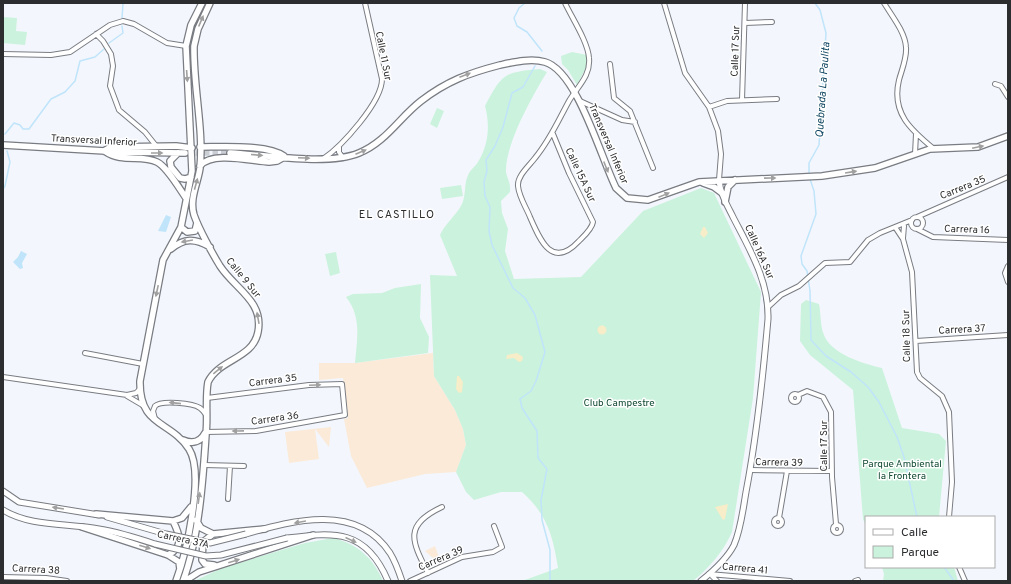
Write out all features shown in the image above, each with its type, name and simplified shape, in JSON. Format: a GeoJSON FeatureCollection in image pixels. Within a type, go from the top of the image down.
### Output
{"type":"FeatureCollection","features":[{"type":"Feature","properties":{"kind":"main road"},"geometry":{"type":"LineString","coordinates":[[202,3],[191,25],[186,46],[192,148],[191,177],[186,198],[182,227],[166,253],[160,272],[143,364],[140,389],[144,406],[156,422],[180,439],[188,442],[197,442],[206,432]]}},
{"type":"Feature","properties":{"kind":"main road","name":"Calle 9 Sur"},"geometry":{"type":"LineString","coordinates":[[184,581],[190,562],[204,465],[208,382],[216,371],[249,349],[258,334],[259,325],[255,307],[251,299],[220,266],[197,222],[192,202],[200,166],[194,55],[195,39],[200,21],[210,3]]}},
{"type":"Feature","properties":{"kind":"main road","name":"Transversal Inferior"},"geometry":{"type":"LineString","coordinates":[[230,153],[323,159],[343,158],[358,153],[376,144],[428,96],[452,80],[473,72],[510,63],[540,61],[558,68],[572,86],[609,175],[616,188],[623,196],[633,200],[648,200],[699,182],[736,179],[804,178],[875,168],[934,149],[971,149],[990,144],[1008,136]]}},
{"type":"Feature","properties":{"kind":"main road","name":"Transversal Inferior"},"geometry":{"type":"LineString","coordinates":[[3,145],[104,151],[185,153]]}},
{"type":"Feature","properties":{"kind":"main road"},"geometry":{"type":"LineString","coordinates":[[104,151],[111,147],[192,148]]}},
{"type":"Feature","properties":{"kind":"main road"},"geometry":{"type":"LineString","coordinates":[[200,147],[264,149],[276,152],[284,157],[277,161],[269,162],[215,158],[206,160],[200,166]]}},
{"type":"Feature","properties":{"kind":"main road"},"geometry":{"type":"LineString","coordinates":[[104,151],[111,155],[123,158],[158,162],[186,198]]}},
{"type":"Feature","properties":{"kind":"main road"},"geometry":{"type":"LineString","coordinates":[[178,153],[170,161],[171,167],[180,178],[185,179],[191,177]]}},
{"type":"Feature","properties":{"kind":"main road"},"geometry":{"type":"LineString","coordinates":[[725,202],[728,186],[736,179]]}},
{"type":"Feature","properties":{"kind":"main road"},"geometry":{"type":"LineString","coordinates":[[699,182],[711,185],[722,193]]}},
{"type":"Feature","properties":{"kind":"main road"},"geometry":{"type":"LineString","coordinates":[[182,227],[187,232],[193,233],[196,231],[197,222]]}},
{"type":"Feature","properties":{"kind":"main road"},"geometry":{"type":"LineString","coordinates":[[166,253],[182,241],[192,239],[211,247]]}},
{"type":"Feature","properties":{"kind":"main road"},"geometry":{"type":"LineString","coordinates":[[176,581],[186,549],[196,474],[194,460],[190,451],[180,439]]}},
{"type":"Feature","properties":{"kind":"main road"},"geometry":{"type":"LineString","coordinates":[[96,514],[173,521],[182,518],[192,505]]}},
{"type":"Feature","properties":{"kind":"main road"},"geometry":{"type":"LineString","coordinates":[[196,520],[201,528],[213,534],[265,529]]}},
{"type":"Feature","properties":{"kind":"main road"},"geometry":{"type":"LineString","coordinates":[[168,555],[178,548],[180,543],[178,530],[173,521]]}},
{"type":"Feature","properties":{"kind":"main road"},"geometry":{"type":"LineString","coordinates":[[82,527],[168,555],[178,562],[180,571]]}},
{"type":"Feature","properties":{"kind":"main road"},"geometry":{"type":"LineString","coordinates":[[213,534],[203,542],[202,560],[205,564],[221,565]]}},
{"type":"Feature","properties":{"kind":"main road"},"geometry":{"type":"LineString","coordinates":[[184,581],[199,572],[314,535]]}},
{"type":"Feature","properties":{"kind":"street","name":"Calle 11 Sur"},"geometry":{"type":"LineString","coordinates":[[323,159],[339,146],[373,104],[382,86],[382,79],[365,3]]}},
{"type":"Feature","properties":{"kind":"street"},"geometry":{"type":"LineString","coordinates":[[553,134],[575,92],[587,73],[589,56],[564,3]]}},
{"type":"Feature","properties":{"kind":"street","name":"Calle 16A Sur"},"geometry":{"type":"LineString","coordinates":[[664,3],[685,73],[709,107],[720,141],[719,180],[722,193],[760,272],[764,284],[768,307],[761,396],[750,470],[738,530],[733,546],[701,581]]}},
{"type":"Feature","properties":{"kind":"street","name":"Calle 17 Sur"},"geometry":{"type":"LineString","coordinates":[[742,100],[745,3]]}},
{"type":"Feature","properties":{"kind":"street"},"geometry":{"type":"LineString","coordinates":[[884,3],[902,34],[906,46],[897,90],[898,107],[904,119],[916,134],[934,149]]}},
{"type":"Feature","properties":{"kind":"street"},"geometry":{"type":"LineString","coordinates":[[3,54],[51,55],[70,52],[115,22],[128,22],[167,43],[186,46]]}},
{"type":"Feature","properties":{"kind":"street"},"geometry":{"type":"LineString","coordinates":[[745,23],[772,22]]}},
{"type":"Feature","properties":{"kind":"street"},"geometry":{"type":"LineString","coordinates":[[96,34],[103,41],[111,54],[113,66],[110,86],[119,110],[145,132],[157,147]]}},
{"type":"Feature","properties":{"kind":"street"},"geometry":{"type":"LineString","coordinates":[[610,64],[614,98],[630,110],[653,168]]}},
{"type":"Feature","properties":{"kind":"street"},"geometry":{"type":"LineString","coordinates":[[995,84],[1001,86],[1008,97]]}},
{"type":"Feature","properties":{"kind":"street"},"geometry":{"type":"LineString","coordinates":[[572,86],[579,86]]}},
{"type":"Feature","properties":{"kind":"street"},"geometry":{"type":"LineString","coordinates":[[709,107],[727,101],[777,99]]}},
{"type":"Feature","properties":{"kind":"street"},"geometry":{"type":"LineString","coordinates":[[579,100],[622,120],[635,122]]}},
{"type":"Feature","properties":{"kind":"street"},"geometry":{"type":"LineString","coordinates":[[583,110],[591,106]]}},
{"type":"Feature","properties":{"kind":"street","name":"Calle 15A Sur"},"geometry":{"type":"LineString","coordinates":[[553,134],[569,173],[593,222],[591,227],[571,248],[555,253],[545,247],[541,242],[521,197],[518,185],[521,176],[553,134]]}},
{"type":"Feature","properties":{"kind":"street"},"geometry":{"type":"LineString","coordinates":[[915,154],[916,134]]}},
{"type":"Feature","properties":{"kind":"street"},"geometry":{"type":"LineString","coordinates":[[339,146],[339,152],[343,158]]}},
{"type":"Feature","properties":{"kind":"street","name":"Carrera 35"},"geometry":{"type":"LineString","coordinates":[[917,217],[1008,177]]}},
{"type":"Feature","properties":{"kind":"street"},"geometry":{"type":"LineString","coordinates":[[925,213],[922,220],[922,226],[925,234]]}},
{"type":"Feature","properties":{"kind":"street"},"geometry":{"type":"LineString","coordinates":[[768,307],[781,295],[793,290],[825,263],[850,262],[868,240],[880,233],[900,226],[917,217],[922,220]]}},
{"type":"Feature","properties":{"kind":"street"},"geometry":{"type":"LineString","coordinates":[[912,220],[912,227]]}},
{"type":"Feature","properties":{"kind":"street"},"geometry":{"type":"LineString","coordinates":[[900,226],[917,229],[922,226]]}},
{"type":"Feature","properties":{"kind":"street","name":"Calle 18 Sur"},"geometry":{"type":"LineString","coordinates":[[900,226],[912,272],[917,372],[920,378],[942,396],[949,412],[952,462],[949,516]]}},
{"type":"Feature","properties":{"kind":"street","name":"Calle 18 Sur"},"geometry":{"type":"LineString","coordinates":[[900,226],[903,239]]}},
{"type":"Feature","properties":{"kind":"street","name":"Carrera 16"},"geometry":{"type":"LineString","coordinates":[[917,229],[933,237],[1008,239]]}},
{"type":"Feature","properties":{"kind":"street"},"geometry":{"type":"LineString","coordinates":[[1008,266],[1005,273],[1008,282]]}},
{"type":"Feature","properties":{"kind":"street","name":"Carrera 37"},"geometry":{"type":"LineString","coordinates":[[916,341],[1008,336]]}},
{"type":"Feature","properties":{"kind":"street"},"geometry":{"type":"LineString","coordinates":[[85,353],[143,364]]}},
{"type":"Feature","properties":{"kind":"street"},"geometry":{"type":"LineString","coordinates":[[3,377],[127,395],[136,393],[140,389]]}},
{"type":"Feature","properties":{"kind":"street","name":"Carrera 35"},"geometry":{"type":"LineString","coordinates":[[207,398],[309,385],[342,384],[345,415]]}},
{"type":"Feature","properties":{"kind":"street","name":"Calle 17 Sur"},"geometry":{"type":"LineString","coordinates":[[798,395],[807,391],[823,398],[829,406],[833,419],[832,471],[836,524]]}},
{"type":"Feature","properties":{"kind":"street"},"geometry":{"type":"LineString","coordinates":[[127,395],[144,406]]}},
{"type":"Feature","properties":{"kind":"street"},"geometry":{"type":"LineString","coordinates":[[156,422],[153,411],[155,406],[164,402],[195,405],[204,411],[207,418]]}},
{"type":"Feature","properties":{"kind":"street","name":"Carrera 36"},"geometry":{"type":"LineString","coordinates":[[206,432],[262,431],[345,415]]}},
{"type":"Feature","properties":{"kind":"street"},"geometry":{"type":"LineString","coordinates":[[204,465],[244,466]]}},
{"type":"Feature","properties":{"kind":"street"},"geometry":{"type":"LineString","coordinates":[[228,499],[230,466]]}},
{"type":"Feature","properties":{"kind":"street","name":"Carrera 39"},"geometry":{"type":"LineString","coordinates":[[750,470],[832,471]]}},
{"type":"Feature","properties":{"kind":"street"},"geometry":{"type":"LineString","coordinates":[[779,518],[787,471]]}},
{"type":"Feature","properties":{"kind":"street","name":"Carrera 37A"},"geometry":{"type":"LineString","coordinates":[[3,491],[19,502],[96,514],[166,534],[210,543],[265,529],[324,518],[342,520],[362,528],[372,534],[390,553],[402,581]]}},
{"type":"Feature","properties":{"kind":"street"},"geometry":{"type":"LineString","coordinates":[[428,573],[415,543],[416,530],[421,519],[442,507]]}},
{"type":"Feature","properties":{"kind":"street","name":"Carrera 37A"},"geometry":{"type":"LineString","coordinates":[[3,510],[13,515],[31,520],[98,529],[206,556],[221,555],[287,538],[314,535],[337,535],[353,540],[375,555],[388,581]]}},
{"type":"Feature","properties":{"kind":"street","name":"Carrera 39"},"geometry":{"type":"LineString","coordinates":[[410,581],[462,557],[494,552],[502,547],[494,526]]}},
{"type":"Feature","properties":{"kind":"street"},"geometry":{"type":"LineString","coordinates":[[959,568],[965,581]]}},
{"type":"Feature","properties":{"kind":"street","name":"Carrera 41"},"geometry":{"type":"LineString","coordinates":[[709,574],[717,581]]}},
{"type":"Feature","properties":{"kind":"street","name":"Carrera 41"},"geometry":{"type":"LineString","coordinates":[[709,574],[790,581]]}},
{"type":"Feature","properties":{"kind":"street","name":"Carrera 38"},"geometry":{"type":"LineString","coordinates":[[3,577],[67,581]]}},
{"type":"Feature","properties":{"kind":"shaded area"},"geometry":{"type":"Polygon","coordinates":[[[433,353],[434,376],[455,410],[463,429],[466,445],[456,472],[425,474],[367,488],[351,456],[344,419],[348,418],[343,378],[319,380],[319,363],[355,363],[433,353]]]}},
{"type":"Feature","properties":{"kind":"shaded area"},"geometry":{"type":"Polygon","coordinates":[[[331,427],[329,447],[315,429],[319,459],[289,463],[285,432],[331,427]]]}},
{"type":"Feature","properties":{"kind":"shaded area"},"geometry":{"type":"Polygon","coordinates":[[[435,546],[442,566],[425,551],[435,546]]]}},
{"type":"Feature","properties":{"kind":"green space"},"geometry":{"type":"Polygon","coordinates":[[[3,17],[17,18],[16,31],[27,32],[25,45],[3,43],[3,17]]]}},
{"type":"Feature","properties":{"kind":"green space"},"geometry":{"type":"Polygon","coordinates":[[[572,52],[587,55],[587,66],[577,85],[568,70],[562,64],[561,56],[572,52]]]}},
{"type":"Feature","properties":{"kind":"green space","name":"Club Campestre"},"geometry":{"type":"Polygon","coordinates":[[[540,69],[547,72],[521,120],[510,148],[506,172],[510,192],[501,201],[502,213],[508,229],[505,251],[514,279],[581,277],[643,211],[701,188],[714,193],[761,292],[753,398],[732,532],[716,559],[693,581],[522,581],[558,568],[554,546],[548,526],[543,517],[531,500],[522,492],[501,492],[474,500],[466,492],[456,472],[466,445],[463,429],[455,410],[434,376],[430,275],[457,276],[440,235],[461,206],[464,198],[467,177],[482,155],[488,134],[488,120],[485,106],[500,81],[505,77],[519,72],[540,69]]]}},
{"type":"Feature","properties":{"kind":"green space"},"geometry":{"type":"Polygon","coordinates":[[[437,108],[444,111],[437,128],[430,124],[437,108]]]}},
{"type":"Feature","properties":{"kind":"green space"},"geometry":{"type":"Polygon","coordinates":[[[461,185],[463,196],[442,199],[440,188],[461,185]]]}},
{"type":"Feature","properties":{"kind":"green space"},"geometry":{"type":"Polygon","coordinates":[[[336,252],[340,273],[330,276],[325,254],[336,252]]]}},
{"type":"Feature","properties":{"kind":"green space"},"geometry":{"type":"Polygon","coordinates":[[[421,284],[420,318],[429,337],[428,353],[355,363],[357,337],[356,320],[351,305],[346,297],[353,294],[382,293],[395,288],[421,284]]]}},
{"type":"Feature","properties":{"kind":"green space","name":"Parque Ambiental la Frontera"},"geometry":{"type":"Polygon","coordinates":[[[806,300],[819,304],[821,324],[824,335],[833,348],[858,361],[882,368],[902,428],[939,434],[946,441],[939,516],[865,516],[865,524],[863,519],[853,390],[810,355],[800,341],[801,304],[806,300]]]}},
{"type":"Feature","properties":{"kind":"green space"},"geometry":{"type":"Polygon","coordinates":[[[333,538],[350,544],[364,553],[374,565],[383,581],[194,581],[222,568],[305,543],[333,538]]]}},
{"type":"Feature","properties":{"kind":"green space"},"geometry":{"type":"Polygon","coordinates":[[[882,568],[954,568],[958,581],[883,581],[884,574],[882,568]]]}},
{"type":"Feature","properties":{"kind":"sand"},"geometry":{"type":"Polygon","coordinates":[[[703,227],[705,227],[708,233],[704,238],[700,234],[703,227]]]}},
{"type":"Feature","properties":{"kind":"sand"},"geometry":{"type":"Polygon","coordinates":[[[600,326],[604,326],[606,330],[604,334],[600,334],[598,332],[598,328],[600,326]]]}},
{"type":"Feature","properties":{"kind":"sand"},"geometry":{"type":"Polygon","coordinates":[[[517,353],[523,357],[522,361],[519,362],[514,358],[506,359],[507,355],[517,353]]]}},
{"type":"Feature","properties":{"kind":"sand"},"geometry":{"type":"Polygon","coordinates":[[[457,376],[459,376],[463,382],[462,392],[459,393],[456,389],[457,376]]]}},
{"type":"Feature","properties":{"kind":"sand"},"geometry":{"type":"Polygon","coordinates":[[[728,504],[725,519],[723,520],[715,507],[728,504]]]}},
{"type":"Feature","properties":{"kind":"water"},"geometry":{"type":"Polygon","coordinates":[[[166,215],[171,217],[166,232],[158,231],[166,215]]]}},
{"type":"Feature","properties":{"kind":"water"},"geometry":{"type":"Polygon","coordinates":[[[21,251],[27,254],[22,263],[23,268],[20,269],[13,262],[21,251]]]}},
{"type":"Feature","properties":{"kind":"waterway"},"geometry":{"type":"LineString","coordinates":[[122,18],[123,3]]}},
{"type":"Feature","properties":{"kind":"waterway"},"geometry":{"type":"LineString","coordinates":[[525,3],[519,8],[514,18],[517,26],[527,32],[542,51]]}},
{"type":"Feature","properties":{"kind":"waterway","name":"Quebrada La Paulita"},"geometry":{"type":"LineString","coordinates":[[809,175],[809,163],[819,145],[826,33],[820,10],[815,3]]}},
{"type":"Feature","properties":{"kind":"waterway"},"geometry":{"type":"LineString","coordinates":[[109,43],[123,33],[122,26]]}},
{"type":"Feature","properties":{"kind":"waterway"},"geometry":{"type":"LineString","coordinates":[[5,134],[14,123],[20,125],[23,129],[29,129],[51,99],[65,92],[75,81],[80,61],[95,57],[104,49]]}},
{"type":"Feature","properties":{"kind":"waterway"},"geometry":{"type":"LineString","coordinates":[[535,66],[523,87],[512,93],[503,127],[495,146],[486,160],[487,171],[484,182],[485,196],[490,207],[489,231],[492,245],[513,288],[525,298],[535,315],[545,352],[536,381],[531,391],[520,399],[522,408],[537,431],[538,458],[547,469],[541,500],[542,520],[550,550],[550,581]]}},
{"type":"Feature","properties":{"kind":"waterway"},"geometry":{"type":"LineString","coordinates":[[3,189],[10,162],[7,151]]}},
{"type":"Feature","properties":{"kind":"waterway","name":"Quebrada La Paulita"},"geometry":{"type":"LineString","coordinates":[[810,179],[814,191],[816,214],[801,256],[802,264],[807,271],[810,291],[811,340],[826,356],[851,372],[868,387],[879,402],[897,437],[904,457],[917,516]]}},
{"type":"Feature","properties":{"kind":"waterway","name":"Quebrada La Paulita"},"geometry":{"type":"LineString","coordinates":[[945,568],[954,581]]}},
{"type":"Feature","properties":{"kind":"tunnel"},"geometry":{"type":"LineString","coordinates":[[187,153],[230,153]]}},
{"type":"Feature","properties":{"kind":"district","name":"EL CASTILLO"},"geometry":{"type":"Point","coordinates":[397,215]}}]}
